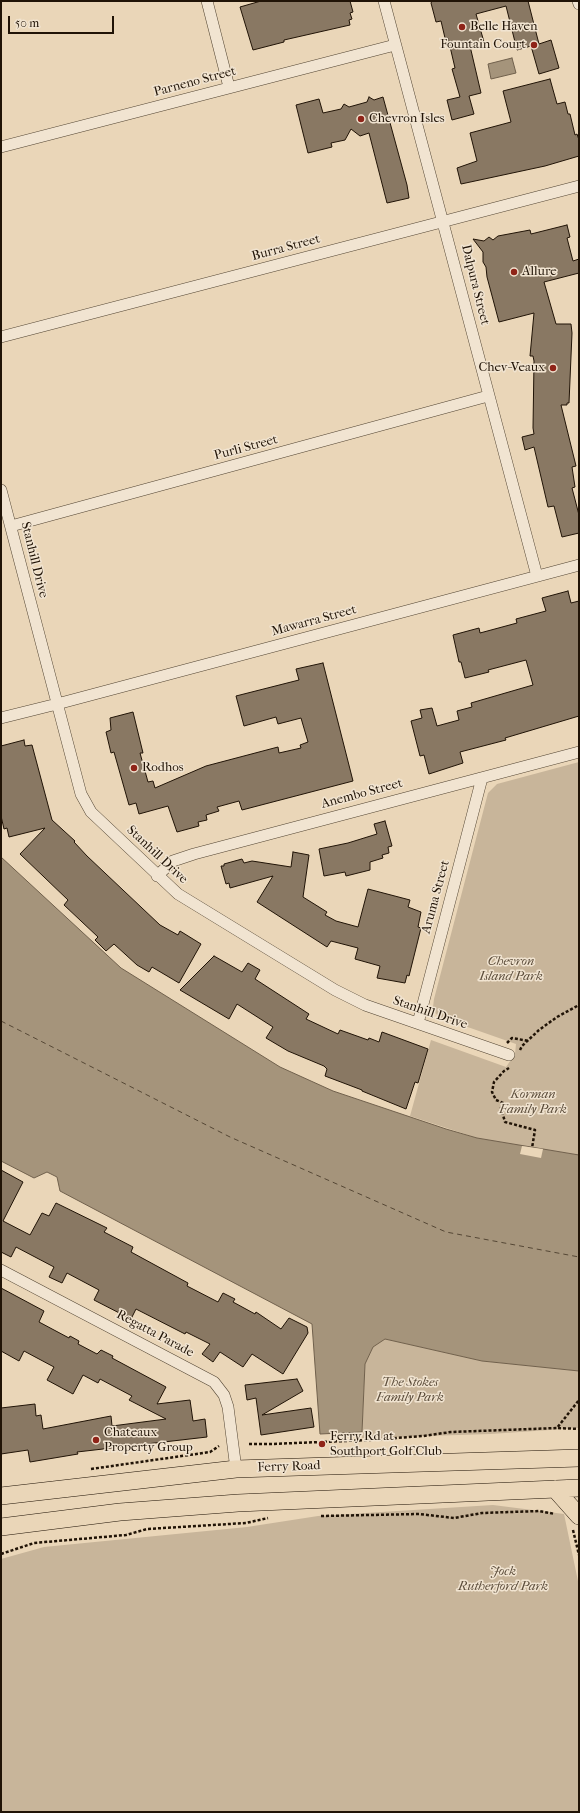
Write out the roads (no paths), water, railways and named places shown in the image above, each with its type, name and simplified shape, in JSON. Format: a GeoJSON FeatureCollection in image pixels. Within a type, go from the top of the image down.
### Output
{"type":"FeatureCollection","features":[{"type":"Feature","properties":{"kind":"main road","name":"Ferry Road"},"geometry":{"type":"LineString","coordinates":[[1,1496],[236,1469],[579,1458]]}},
{"type":"Feature","properties":{"kind":"main road"},"geometry":{"type":"LineString","coordinates":[[1,1527],[120,1512],[238,1503],[579,1488]]}},
{"type":"Feature","properties":{"kind":"main road"},"geometry":{"type":"LineString","coordinates":[[555,1489],[575,1521]]}},
{"type":"Feature","properties":{"kind":"street"},"geometry":{"type":"LineString","coordinates":[[207,1],[229,87]]}},
{"type":"Feature","properties":{"kind":"street","name":"Dalpura Street"},"geometry":{"type":"LineString","coordinates":[[384,1],[444,221],[488,396],[537,576]]}},
{"type":"Feature","properties":{"kind":"street","name":"Parneno Street"},"geometry":{"type":"LineString","coordinates":[[1,147],[229,87],[396,46]]}},
{"type":"Feature","properties":{"kind":"street","name":"Burra Street"},"geometry":{"type":"LineString","coordinates":[[1,337],[579,186]]}},
{"type":"Feature","properties":{"kind":"street","name":"Purli Street"},"geometry":{"type":"LineString","coordinates":[[11,526],[488,396]]}},
{"type":"Feature","properties":{"kind":"street","name":"Stanhill Drive"},"geometry":{"type":"LineString","coordinates":[[1,490],[81,794],[95,816],[157,876],[184,898],[335,990],[365,1005],[418,1023],[511,1059]]}},
{"type":"Feature","properties":{"kind":"street","name":"Mawarra Street"},"geometry":{"type":"LineString","coordinates":[[1,718],[579,565]]}},
{"type":"Feature","properties":{"kind":"street","name":"Anembo Street"},"geometry":{"type":"LineString","coordinates":[[157,876],[170,864],[185,856],[579,752]]}},
{"type":"Feature","properties":{"kind":"street","name":"Aruma Street"},"geometry":{"type":"LineString","coordinates":[[418,1023],[482,778]]}},
{"type":"Feature","properties":{"kind":"street","name":"Regatta Parade"},"geometry":{"type":"LineString","coordinates":[[1,1270],[214,1382],[224,1395],[228,1407],[236,1469]]}},
{"type":"Feature","properties":{"kind":"place","name":"Belle Haven"},"geometry":{"type":"Point","coordinates":[462,27]}},
{"type":"Feature","properties":{"kind":"place","name":"Fountain Court"},"geometry":{"type":"Point","coordinates":[534,45]}},
{"type":"Feature","properties":{"kind":"place","name":"Chevron Isles"},"geometry":{"type":"Point","coordinates":[361,119]}},
{"type":"Feature","properties":{"kind":"place","name":"Allure"},"geometry":{"type":"Point","coordinates":[514,272]}},
{"type":"Feature","properties":{"kind":"place","name":"Chev-Veaux"},"geometry":{"type":"Point","coordinates":[553,368]}},
{"type":"Feature","properties":{"kind":"place","name":"Rodhos"},"geometry":{"type":"Point","coordinates":[134,768]}},
{"type":"Feature","properties":{"kind":"place","name":"Chateaux Property Group"},"geometry":{"type":"Point","coordinates":[96,1440]}},
{"type":"Feature","properties":{"kind":"place","name":"Ferry Rd at Southport Golf Club"},"geometry":{"type":"Point","coordinates":[322,1444]}},
{"type":"Feature","properties":{"kind":"park label","name":"Chevron Island Park"},"geometry":{"type":"Point","coordinates":[511,970]}},
{"type":"Feature","properties":{"kind":"park label","name":"Korman Family Park"},"geometry":{"type":"Point","coordinates":[533,1102]}},
{"type":"Feature","properties":{"kind":"park label","name":"The Stokes Family Park"},"geometry":{"type":"Point","coordinates":[410,1390]}},
{"type":"Feature","properties":{"kind":"park label","name":"Jock Rutherford Park"},"geometry":{"type":"Point","coordinates":[503,1580]}}]}
